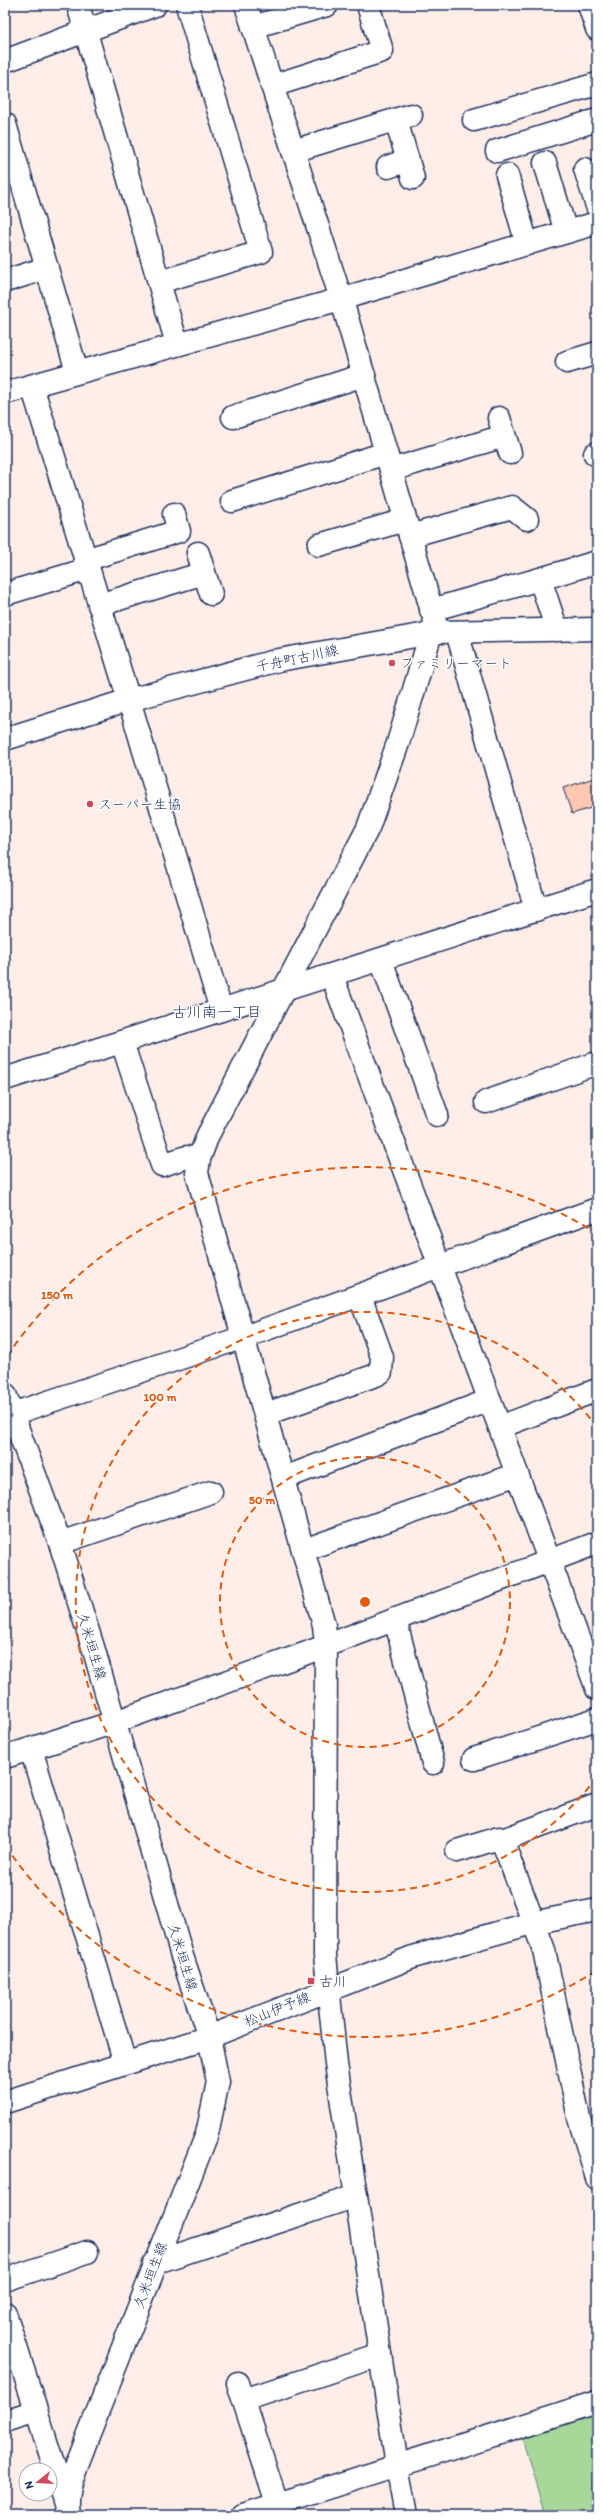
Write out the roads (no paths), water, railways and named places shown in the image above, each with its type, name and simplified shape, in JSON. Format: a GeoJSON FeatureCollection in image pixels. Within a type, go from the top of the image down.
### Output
{"type":"FeatureCollection","features":[{"type":"Feature","properties":{"kind":"street"},"geometry":{"type":"LineString","coordinates":[[78,5],[177,344]]}},
{"type":"Feature","properties":{"kind":"street"},"geometry":{"type":"LineString","coordinates":[[5,61],[155,5]]}},
{"type":"Feature","properties":{"kind":"street"},"geometry":{"type":"LineString","coordinates":[[159,282],[261,252],[187,5]]}},
{"type":"Feature","properties":{"kind":"street"},"geometry":{"type":"LineString","coordinates":[[246,5],[341,299],[431,610],[442,632],[536,910]]}},
{"type":"Feature","properties":{"kind":"street"},"geometry":{"type":"LineString","coordinates":[[253,27],[327,5]]}},
{"type":"Feature","properties":{"kind":"street"},"geometry":{"type":"LineString","coordinates":[[272,86],[382,51],[368,5]]}},
{"type":"Feature","properties":{"kind":"street"},"geometry":{"type":"LineString","coordinates":[[589,5],[597,30]]}},
{"type":"Feature","properties":{"kind":"street"},"geometry":{"type":"LineString","coordinates":[[474,120],[597,84]]}},
{"type":"Feature","properties":{"kind":"street"},"geometry":{"type":"LineString","coordinates":[[293,151],[403,117],[403,168]]}},
{"type":"Feature","properties":{"kind":"street"},"geometry":{"type":"LineString","coordinates":[[497,151],[597,120]]}},
{"type":"Feature","properties":{"kind":"street"},"geometry":{"type":"LineString","coordinates":[[5,124],[78,372]]}},
{"type":"Feature","properties":{"kind":"street"},"geometry":{"type":"LineString","coordinates":[[545,163],[566,232]]}},
{"type":"Feature","properties":{"kind":"street"},"geometry":{"type":"LineString","coordinates":[[585,169],[597,206]]}},
{"type":"Feature","properties":{"kind":"street"},"geometry":{"type":"LineString","coordinates":[[507,175],[527,244]]}},
{"type":"Feature","properties":{"kind":"street"},"geometry":{"type":"LineString","coordinates":[[5,393],[341,299],[597,223]]}},
{"type":"Feature","properties":{"kind":"street"},"geometry":{"type":"LineString","coordinates":[[5,281],[47,268]]}},
{"type":"Feature","properties":{"kind":"street"},"geometry":{"type":"LineString","coordinates":[[567,362],[597,353]]}},
{"type":"Feature","properties":{"kind":"street"},"geometry":{"type":"LineString","coordinates":[[232,417],[364,375]]}},
{"type":"Feature","properties":{"kind":"street"},"geometry":{"type":"LineString","coordinates":[[32,386],[129,700],[221,1010]]}},
{"type":"Feature","properties":{"kind":"street"},"geometry":{"type":"LineString","coordinates":[[232,501],[388,461],[504,436]]}},
{"type":"Feature","properties":{"kind":"street"},"geometry":{"type":"LineString","coordinates":[[319,545],[512,507],[527,519]]}},
{"type":"Feature","properties":{"kind":"street"},"geometry":{"type":"LineString","coordinates":[[5,594],[179,531],[174,514]]}},
{"type":"Feature","properties":{"kind":"street"},"geometry":{"type":"LineString","coordinates":[[431,610],[597,562]]}},
{"type":"Feature","properties":{"kind":"street"},"geometry":{"type":"LineString","coordinates":[[99,605],[201,563],[211,594]]}},
{"type":"Feature","properties":{"kind":"street"},"geometry":{"type":"LineString","coordinates":[[540,579],[556,630]]}},
{"type":"Feature","properties":{"kind":"street","name":"千舟町古川線"},"geometry":{"type":"LineString","coordinates":[[5,739],[129,700],[279,660],[442,632],[597,629]]}},
{"type":"Feature","properties":{"kind":"street"},"geometry":{"type":"LineString","coordinates":[[406,2515],[397,2466],[336,2064],[328,1989],[325,1955],[326,1644],[317,1596],[197,1173],[199,1159],[208,1134],[368,828],[398,743],[442,632]]}},
{"type":"Feature","properties":{"kind":"street"},"geometry":{"type":"LineString","coordinates":[[5,1079],[221,1010],[281,993],[536,910],[596,894]]}},
{"type":"Feature","properties":{"kind":"street"},"geometry":{"type":"LineString","coordinates":[[381,960],[438,1115]]}},
{"type":"Feature","properties":{"kind":"street"},"geometry":{"type":"LineString","coordinates":[[332,976],[597,1688]]}},
{"type":"Feature","properties":{"kind":"street"},"geometry":{"type":"LineString","coordinates":[[122,1042],[162,1165],[187,1157],[199,1159]]}},
{"type":"Feature","properties":{"kind":"street"},"geometry":{"type":"LineString","coordinates":[[486,1102],[521,1080],[597,1063]]}},
{"type":"Feature","properties":{"kind":"street"},"geometry":{"type":"LineString","coordinates":[[7,1406],[38,1405],[244,1337],[597,1209]]}},
{"type":"Feature","properties":{"kind":"street"},"geometry":{"type":"LineString","coordinates":[[266,1414],[376,1376],[381,1372],[382,1358],[360,1296]]}},
{"type":"Feature","properties":{"kind":"street"},"geometry":{"type":"LineString","coordinates":[[500,1427],[597,1390]]}},
{"type":"Feature","properties":{"kind":"street"},"geometry":{"type":"LineString","coordinates":[[284,1478],[490,1400]]}},
{"type":"Feature","properties":{"kind":"street","name":"久米垣生線"},"geometry":{"type":"LineString","coordinates":[[7,1406],[60,1543],[115,1722],[182,1956],[209,2037],[218,2082],[207,2134],[154,2263],[86,2441],[71,2484],[68,2511]]}},
{"type":"Feature","properties":{"kind":"street"},"geometry":{"type":"LineString","coordinates":[[304,1550],[517,1474]]}},
{"type":"Feature","properties":{"kind":"street"},"geometry":{"type":"LineString","coordinates":[[60,1543],[210,1492]]}},
{"type":"Feature","properties":{"kind":"street"},"geometry":{"type":"LineString","coordinates":[[5,1757],[115,1722],[597,1543]]}},
{"type":"Feature","properties":{"kind":"street"},"geometry":{"type":"LineString","coordinates":[[395,1618],[434,1763]]}},
{"type":"Feature","properties":{"kind":"street"},"geometry":{"type":"LineString","coordinates":[[474,1759],[597,1719]]}},
{"type":"Feature","properties":{"kind":"street"},"geometry":{"type":"LineString","coordinates":[[31,1748],[125,2064]]}},
{"type":"Feature","properties":{"kind":"street"},"geometry":{"type":"LineString","coordinates":[[457,1851],[499,1838],[502,1840],[597,1805]]}},
{"type":"Feature","properties":{"kind":"street"},"geometry":{"type":"LineString","coordinates":[[502,1840],[532,1923],[544,1950],[579,2118],[597,2178]]}},
{"type":"Feature","properties":{"kind":"street","name":"松山伊予線"},"geometry":{"type":"LineString","coordinates":[[5,2102],[209,2037],[328,1989],[413,1957],[532,1923],[597,1910]]}},
{"type":"Feature","properties":{"kind":"street"},"geometry":{"type":"LineString","coordinates":[[154,2263],[356,2196]]}},
{"type":"Feature","properties":{"kind":"street"},"geometry":{"type":"LineString","coordinates":[[5,2280],[87,2252]]}},
{"type":"Feature","properties":{"kind":"street"},"geometry":{"type":"LineString","coordinates":[[5,2313],[68,2511]]}},
{"type":"Feature","properties":{"kind":"street"},"geometry":{"type":"LineString","coordinates":[[277,2503],[241,2392],[380,2355]]}},
{"type":"Feature","properties":{"kind":"street"},"geometry":{"type":"LineString","coordinates":[[243,2515],[597,2402]]}},
{"type":"Feature","properties":{"kind":"street"},"geometry":{"type":"LineString","coordinates":[[5,2421],[36,2411]]}},
{"type":"Feature","properties":{"kind":"place","name":"ファミリーマート"},"geometry":{"type":"Point","coordinates":[392,663]}},
{"type":"Feature","properties":{"kind":"place","name":"スーパー生協"},"geometry":{"type":"Point","coordinates":[90,804]}},
{"type":"Feature","properties":{"kind":"place","name":"古川"},"geometry":{"type":"Point","coordinates":[311,1981]}},
{"type":"Feature","properties":{"kind":"district","name":"古川南一丁目"},"geometry":{"type":"Point","coordinates":[217,1012]}}]}
